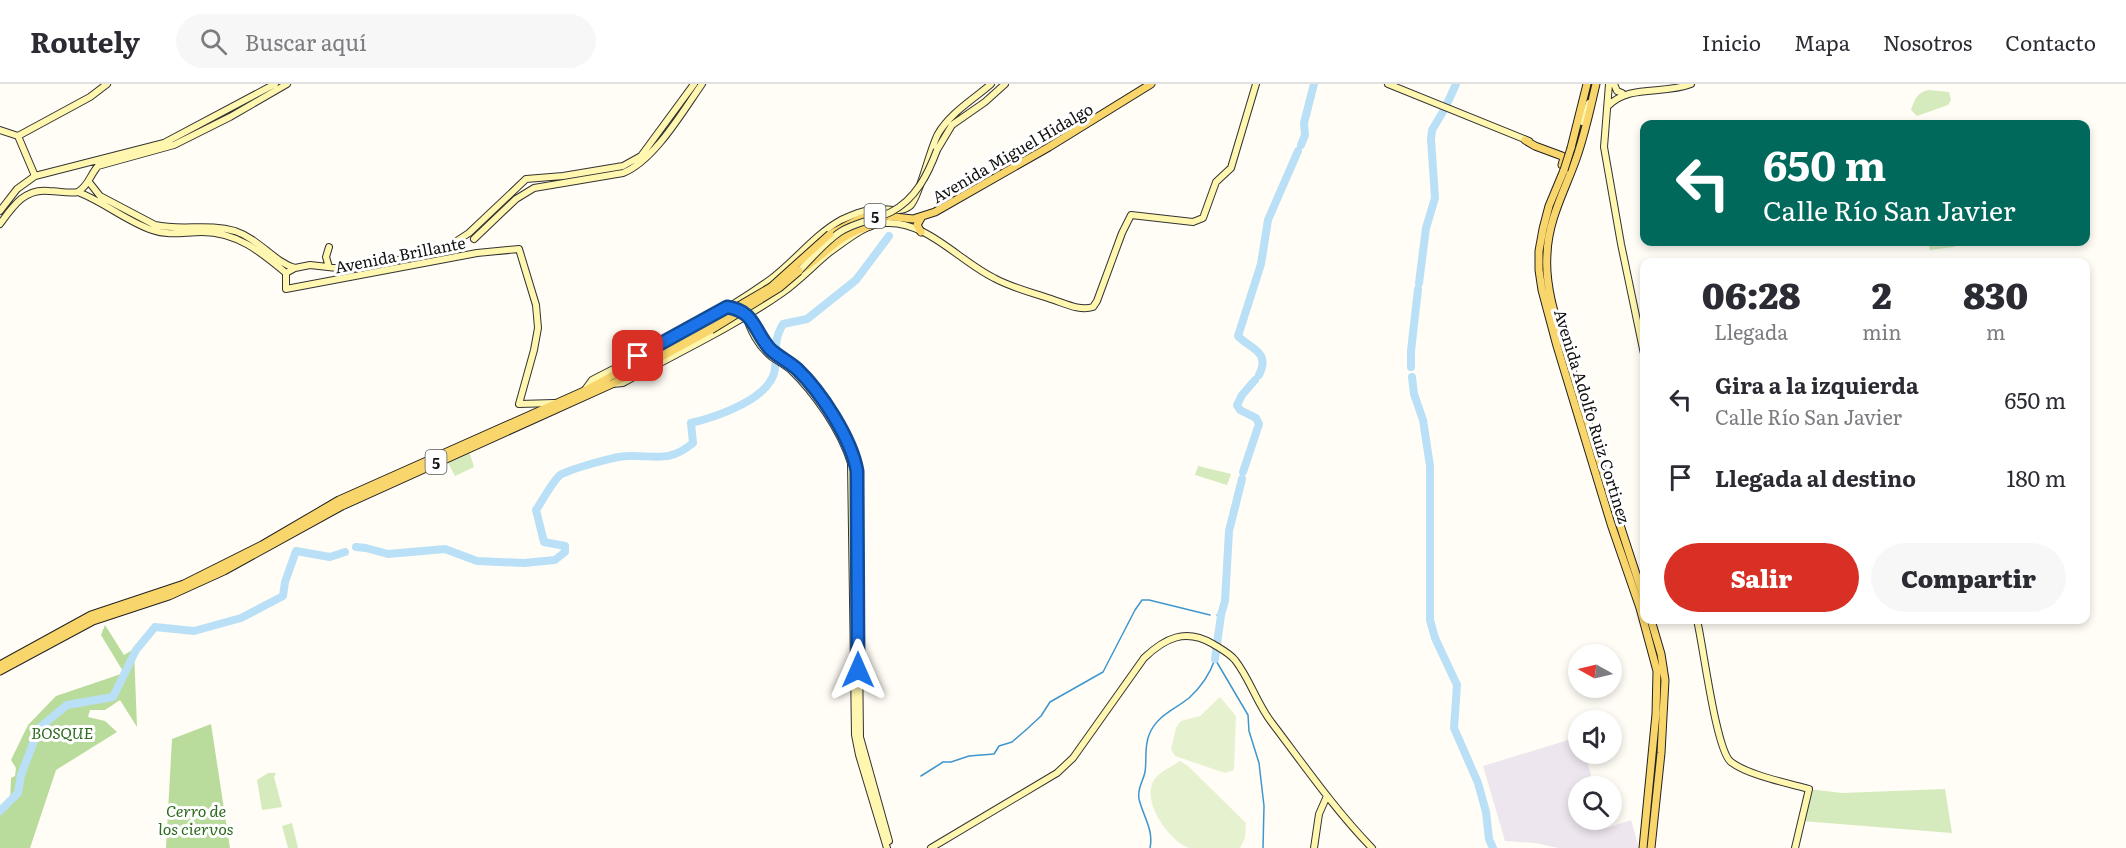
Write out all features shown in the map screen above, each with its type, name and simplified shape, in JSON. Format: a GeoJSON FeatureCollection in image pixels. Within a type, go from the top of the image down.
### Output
{"type":"FeatureCollection","features":[{"type":"Feature","properties":{"kind":"main road","name":"Avenida Miguel Hidalgo"},"geometry":{"type":"LineString","coordinates":[[532,417],[555,403],[712,328],[771,287],[829,231],[861,218],[886,216],[913,219],[942,209],[1151,84]]}},
{"type":"Feature","properties":{"kind":"main road","name":"Avenida Adolfo Ruiz Cortinez"},"geometry":{"type":"LineString","coordinates":[[1587,84],[1571,148],[1549,206],[1539,251],[1539,270],[1542,290],[1640,600]]}},
{"type":"Feature","properties":{"kind":"main road","name":"Avenida Adolfo Ruiz Cortinez"},"geometry":{"type":"LineString","coordinates":[[1561,345],[1546,272],[1547,251],[1556,208],[1577,156],[1596,84]]}},
{"type":"Feature","properties":{"kind":"main road"},"geometry":{"type":"LineString","coordinates":[[1525,140],[1564,158],[1549,206]]}},
{"type":"Feature","properties":{"kind":"main road"},"geometry":{"type":"LineString","coordinates":[[876,209],[886,216],[898,211]]}},
{"type":"Feature","properties":{"kind":"main road"},"geometry":{"type":"LineString","coordinates":[[921,218],[917,225],[921,232]]}},
{"type":"Feature","properties":{"kind":"main road"},"geometry":{"type":"LineString","coordinates":[[839,228],[842,219]]}},
{"type":"Feature","properties":{"kind":"main road"},"geometry":{"type":"LineString","coordinates":[[799,271],[850,233],[870,226]]}},
{"type":"Feature","properties":{"kind":"main road","name":"Avenida Miguel Hidalgo"},"geometry":{"type":"LineString","coordinates":[[264,548],[339,500],[612,384],[779,288],[799,271]]}},
{"type":"Feature","properties":{"kind":"main road","name":"Avenida Adolfo Ruiz Cortinez"},"geometry":{"type":"LineString","coordinates":[[1581,411],[1640,586]]}},
{"type":"Feature","properties":{"kind":"main road","name":"5"},"geometry":{"type":"LineString","coordinates":[[0,665],[91,615],[184,585],[264,548]]}},
{"type":"Feature","properties":{"kind":"main road","name":"5"},"geometry":{"type":"LineString","coordinates":[[0,671],[93,621],[170,596],[264,548]]}},
{"type":"Feature","properties":{"kind":"main road","name":"Avenida Adolfo Ruiz Cortinez"},"geometry":{"type":"LineString","coordinates":[[1647,624],[1665,680],[1661,753],[1651,848]]}},
{"type":"Feature","properties":{"kind":"main road","name":"Avenida Adolfo Ruiz Cortinez"},"geometry":{"type":"LineString","coordinates":[[1643,848],[1658,687],[1651,624]]}},
{"type":"Feature","properties":{"kind":"street"},"geometry":{"type":"LineString","coordinates":[[0,130],[18,136],[90,97],[107,84]]}},
{"type":"Feature","properties":{"kind":"street"},"geometry":{"type":"LineString","coordinates":[[0,211],[17,189],[35,176],[164,143],[196,131],[275,84]]}},
{"type":"Feature","properties":{"kind":"street"},"geometry":{"type":"LineString","coordinates":[[78,192],[89,182],[98,166],[165,148],[287,84]]}},
{"type":"Feature","properties":{"kind":"street"},"geometry":{"type":"LineString","coordinates":[[471,236],[526,179],[563,176],[630,164],[641,156],[694,84]]}},
{"type":"Feature","properties":{"kind":"street"},"geometry":{"type":"LineString","coordinates":[[471,236],[528,192],[541,187],[623,173],[634,168],[653,151],[702,84]]}},
{"type":"Feature","properties":{"kind":"street"},"geometry":{"type":"LineString","coordinates":[[584,391],[592,380],[727,307],[771,279],[842,219],[858,212],[876,209],[898,211],[908,208],[916,198],[935,141],[944,125],[991,84]]}},
{"type":"Feature","properties":{"kind":"street","name":"Avenida Miguel Hidalgo"},"geometry":{"type":"LineString","coordinates":[[799,271],[838,233],[892,211],[901,205],[922,182],[952,125],[1005,84]]}},
{"type":"Feature","properties":{"kind":"street"},"geometry":{"type":"LineString","coordinates":[[728,325],[782,293],[839,246],[870,226],[884,223],[898,223],[921,232],[1003,283],[1079,308],[1093,307],[1098,302],[1122,233],[1131,215],[1193,222],[1203,218],[1216,182],[1232,168],[1256,84]]}},
{"type":"Feature","properties":{"kind":"street"},"geometry":{"type":"LineString","coordinates":[[1388,84],[1565,154]]}},
{"type":"Feature","properties":{"kind":"street"},"geometry":{"type":"LineString","coordinates":[[1582,122],[1596,84]]}},
{"type":"Feature","properties":{"kind":"street"},"geometry":{"type":"LineString","coordinates":[[1609,84],[1604,135],[1605,155],[1640,334]]}},
{"type":"Feature","properties":{"kind":"street"},"geometry":{"type":"LineString","coordinates":[[1614,84],[1617,91],[1622,93]]}},
{"type":"Feature","properties":{"kind":"street"},"geometry":{"type":"LineString","coordinates":[[1606,110],[1610,103],[1622,93],[1634,88],[1646,85],[1674,88],[1691,84]]}},
{"type":"Feature","properties":{"kind":"street"},"geometry":{"type":"LineString","coordinates":[[18,136],[35,176]]}},
{"type":"Feature","properties":{"kind":"street"},"geometry":{"type":"LineString","coordinates":[[85,162],[92,174]]}},
{"type":"Feature","properties":{"kind":"street"},"geometry":{"type":"LineString","coordinates":[[539,178],[542,182],[541,187]]}},
{"type":"Feature","properties":{"kind":"street"},"geometry":{"type":"LineString","coordinates":[[89,182],[100,196],[155,225],[165,227],[210,226],[246,235],[286,265],[295,268]]}},
{"type":"Feature","properties":{"kind":"street"},"geometry":{"type":"LineString","coordinates":[[521,182],[522,188],[528,192]]}},
{"type":"Feature","properties":{"kind":"street"},"geometry":{"type":"LineString","coordinates":[[0,224],[15,204],[33,192],[45,190],[78,192],[155,231],[210,232],[231,236]]}},
{"type":"Feature","properties":{"kind":"street"},"geometry":{"type":"LineString","coordinates":[[861,218],[876,209]]}},
{"type":"Feature","properties":{"kind":"street"},"geometry":{"type":"LineString","coordinates":[[210,226],[255,248],[286,273]]}},
{"type":"Feature","properties":{"kind":"street"},"geometry":{"type":"LineString","coordinates":[[471,236],[477,253]]}},
{"type":"Feature","properties":{"kind":"street","name":"Avenida Brillante"},"geometry":{"type":"LineString","coordinates":[[471,236],[438,253],[346,269],[310,265],[295,268],[286,273],[286,289],[477,253],[519,249],[536,305],[538,328],[519,404]]}},
{"type":"Feature","properties":{"kind":"street"},"geometry":{"type":"LineString","coordinates":[[328,247],[326,257],[329,267]]}},
{"type":"Feature","properties":{"kind":"street"},"geometry":{"type":"LineString","coordinates":[[771,279],[769,287],[771,290],[782,293]]}},
{"type":"Feature","properties":{"kind":"street"},"geometry":{"type":"LineString","coordinates":[[753,291],[746,304],[749,326],[764,349],[796,369],[817,393],[847,440],[855,459],[860,737],[889,848]]}},
{"type":"Feature","properties":{"kind":"street"},"geometry":{"type":"LineString","coordinates":[[727,307],[737,309],[746,315],[777,357]]}},
{"type":"Feature","properties":{"kind":"street"},"geometry":{"type":"LineString","coordinates":[[711,316],[721,321],[721,327],[712,328]]}},
{"type":"Feature","properties":{"kind":"street"},"geometry":{"type":"LineString","coordinates":[[712,328],[728,325],[749,326]]}},
{"type":"Feature","properties":{"kind":"street"},"geometry":{"type":"LineString","coordinates":[[519,404],[555,403]]}},
{"type":"Feature","properties":{"kind":"street"},"geometry":{"type":"LineString","coordinates":[[519,404],[532,417]]}},
{"type":"Feature","properties":{"kind":"street"},"geometry":{"type":"LineString","coordinates":[[1698,624],[1718,729],[1726,756],[1735,764],[1770,778],[1809,789],[1795,848]]}},
{"type":"Feature","properties":{"kind":"street"},"geometry":{"type":"LineString","coordinates":[[931,848],[1048,779],[1065,766],[1144,658],[1158,645],[1171,638],[1183,636],[1197,637],[1234,659],[1269,720],[1327,796],[1372,848]]}},
{"type":"Feature","properties":{"kind":"street"},"geometry":{"type":"LineString","coordinates":[[1314,848],[1319,814],[1327,796]]}},
{"type":"Feature","properties":{"kind":"shaded area"},"geometry":{"type":"Polygon","coordinates":[[[1568,740],[1568,764],[1588,764],[1591,776],[1568,776],[1568,830],[1622,830],[1622,823],[1631,820],[1639,848],[1558,848],[1535,843],[1505,841],[1483,766],[1568,740]]]}},
{"type":"Feature","properties":{"kind":"green space"},"geometry":{"type":"Polygon","coordinates":[[[1929,90],[1949,92],[1951,100],[1948,105],[1917,116],[1911,110],[1914,103],[1919,94],[1929,90]]]}},
{"type":"Feature","properties":{"kind":"green space"},"geometry":{"type":"Polygon","coordinates":[[[1929,246],[1956,246],[1953,247],[1930,250],[1929,246]]]}},
{"type":"Feature","properties":{"kind":"green space"},"geometry":{"type":"Polygon","coordinates":[[[468,448],[474,467],[455,476],[446,459],[468,448]]]}},
{"type":"Feature","properties":{"kind":"green space"},"geometry":{"type":"Polygon","coordinates":[[[1198,466],[1231,474],[1227,485],[1195,475],[1198,466]]]}},
{"type":"Feature","properties":{"kind":"green space","name":"BOSQUE"},"geometry":{"type":"Polygon","coordinates":[[[105,625],[124,655],[134,649],[137,727],[120,700],[105,710],[90,710],[88,717],[105,721],[117,732],[56,770],[30,848],[0,848],[0,811],[15,796],[10,799],[11,778],[15,776],[16,768],[11,760],[28,725],[56,696],[124,673],[101,635],[105,625]]]}},
{"type":"Feature","properties":{"kind":"green space"},"geometry":{"type":"Polygon","coordinates":[[[1220,697],[1236,716],[1234,770],[1225,773],[1175,756],[1171,749],[1176,728],[1181,721],[1200,716],[1220,697]]]}},
{"type":"Feature","properties":{"kind":"green space","name":"Cerro de los ciervos"},"geometry":{"type":"Polygon","coordinates":[[[211,724],[230,848],[166,848],[172,739],[211,724]]]}},
{"type":"Feature","properties":{"kind":"green space"},"geometry":{"type":"Polygon","coordinates":[[[1180,761],[1188,766],[1246,823],[1245,838],[1240,848],[1189,848],[1181,844],[1165,829],[1154,809],[1151,789],[1156,777],[1180,761]]]}},
{"type":"Feature","properties":{"kind":"green space"},"geometry":{"type":"Polygon","coordinates":[[[268,773],[276,773],[274,777],[282,807],[262,810],[257,780],[268,773]]]}},
{"type":"Feature","properties":{"kind":"green space"},"geometry":{"type":"Polygon","coordinates":[[[1809,789],[1842,793],[1945,789],[1952,833],[1802,821],[1809,789]]]}},
{"type":"Feature","properties":{"kind":"green space"},"geometry":{"type":"Polygon","coordinates":[[[292,823],[298,848],[288,848],[282,826],[292,823]]]}},
{"type":"Feature","properties":{"kind":"waterway"},"geometry":{"type":"LineString","coordinates":[[1301,145],[1305,135],[1304,123],[1314,84]]}},
{"type":"Feature","properties":{"kind":"waterway"},"geometry":{"type":"LineString","coordinates":[[1446,106],[1456,84]]}},
{"type":"Feature","properties":{"kind":"waterway"},"geometry":{"type":"LineString","coordinates":[[1419,283],[1426,228],[1435,198],[1432,130],[1444,110]]}},
{"type":"Feature","properties":{"kind":"waterway"},"geometry":{"type":"LineString","coordinates":[[1259,375],[1262,367],[1261,356],[1258,351],[1238,336],[1261,264],[1268,220],[1298,151]]}},
{"type":"Feature","properties":{"kind":"waterway"},"geometry":{"type":"LineString","coordinates":[[356,547],[388,554],[445,549],[477,561],[524,563],[555,560],[565,552],[565,546],[544,542],[536,510],[560,475],[613,458],[669,456],[693,443],[691,423],[741,405],[764,389],[771,380],[775,369],[776,342],[783,324],[807,319],[856,280],[889,236]]}},
{"type":"Feature","properties":{"kind":"waterway"},"geometry":{"type":"LineString","coordinates":[[1411,367],[1418,289]]}},
{"type":"Feature","properties":{"kind":"waterway"},"geometry":{"type":"LineString","coordinates":[[1412,377],[1414,394],[1423,420],[1430,466],[1430,620],[1435,638],[1457,685],[1454,728],[1478,783],[1486,812],[1489,839],[1493,848]]}},
{"type":"Feature","properties":{"kind":"waterway"},"geometry":{"type":"LineString","coordinates":[[1243,472],[1259,424],[1256,418],[1240,410],[1237,405],[1255,380]]}},
{"type":"Feature","properties":{"kind":"waterway"},"geometry":{"type":"LineString","coordinates":[[1215,659],[1225,601],[1229,531],[1242,479]]}},
{"type":"Feature","properties":{"kind":"waterway"},"geometry":{"type":"LineString","coordinates":[[0,811],[18,793],[21,775],[39,728],[67,705],[113,697],[136,650],[155,627],[194,631],[241,618],[283,596],[285,582],[296,551],[330,557],[345,552]]}},
{"type":"Feature","properties":{"kind":"waterway"},"geometry":{"type":"LineString","coordinates":[[921,776],[943,762],[969,756],[994,754],[999,746],[1012,742],[1041,716],[1050,702],[1103,672],[1142,600],[1210,615]]}},
{"type":"Feature","properties":{"kind":"waterway"},"geometry":{"type":"LineString","coordinates":[[1215,659],[1248,715],[1249,731],[1259,763],[1264,806],[1263,848]]}},
{"type":"Feature","properties":{"kind":"waterway"},"geometry":{"type":"LineString","coordinates":[[1150,848],[1151,835],[1139,795],[1145,772],[1149,735],[1161,718],[1197,690],[1215,659]]}},
{"type":"Feature","properties":{"kind":"tunnel"},"geometry":{"type":"LineString","coordinates":[[1565,154],[1574,153],[1582,122]]}},
{"type":"Feature","properties":{"kind":"route"},"geometry":{"type":"LineString","coordinates":[[638,356],[727,307],[737,309],[754,323],[770,349],[796,369],[817,393],[847,440],[857,471],[858,670]]}}]}
